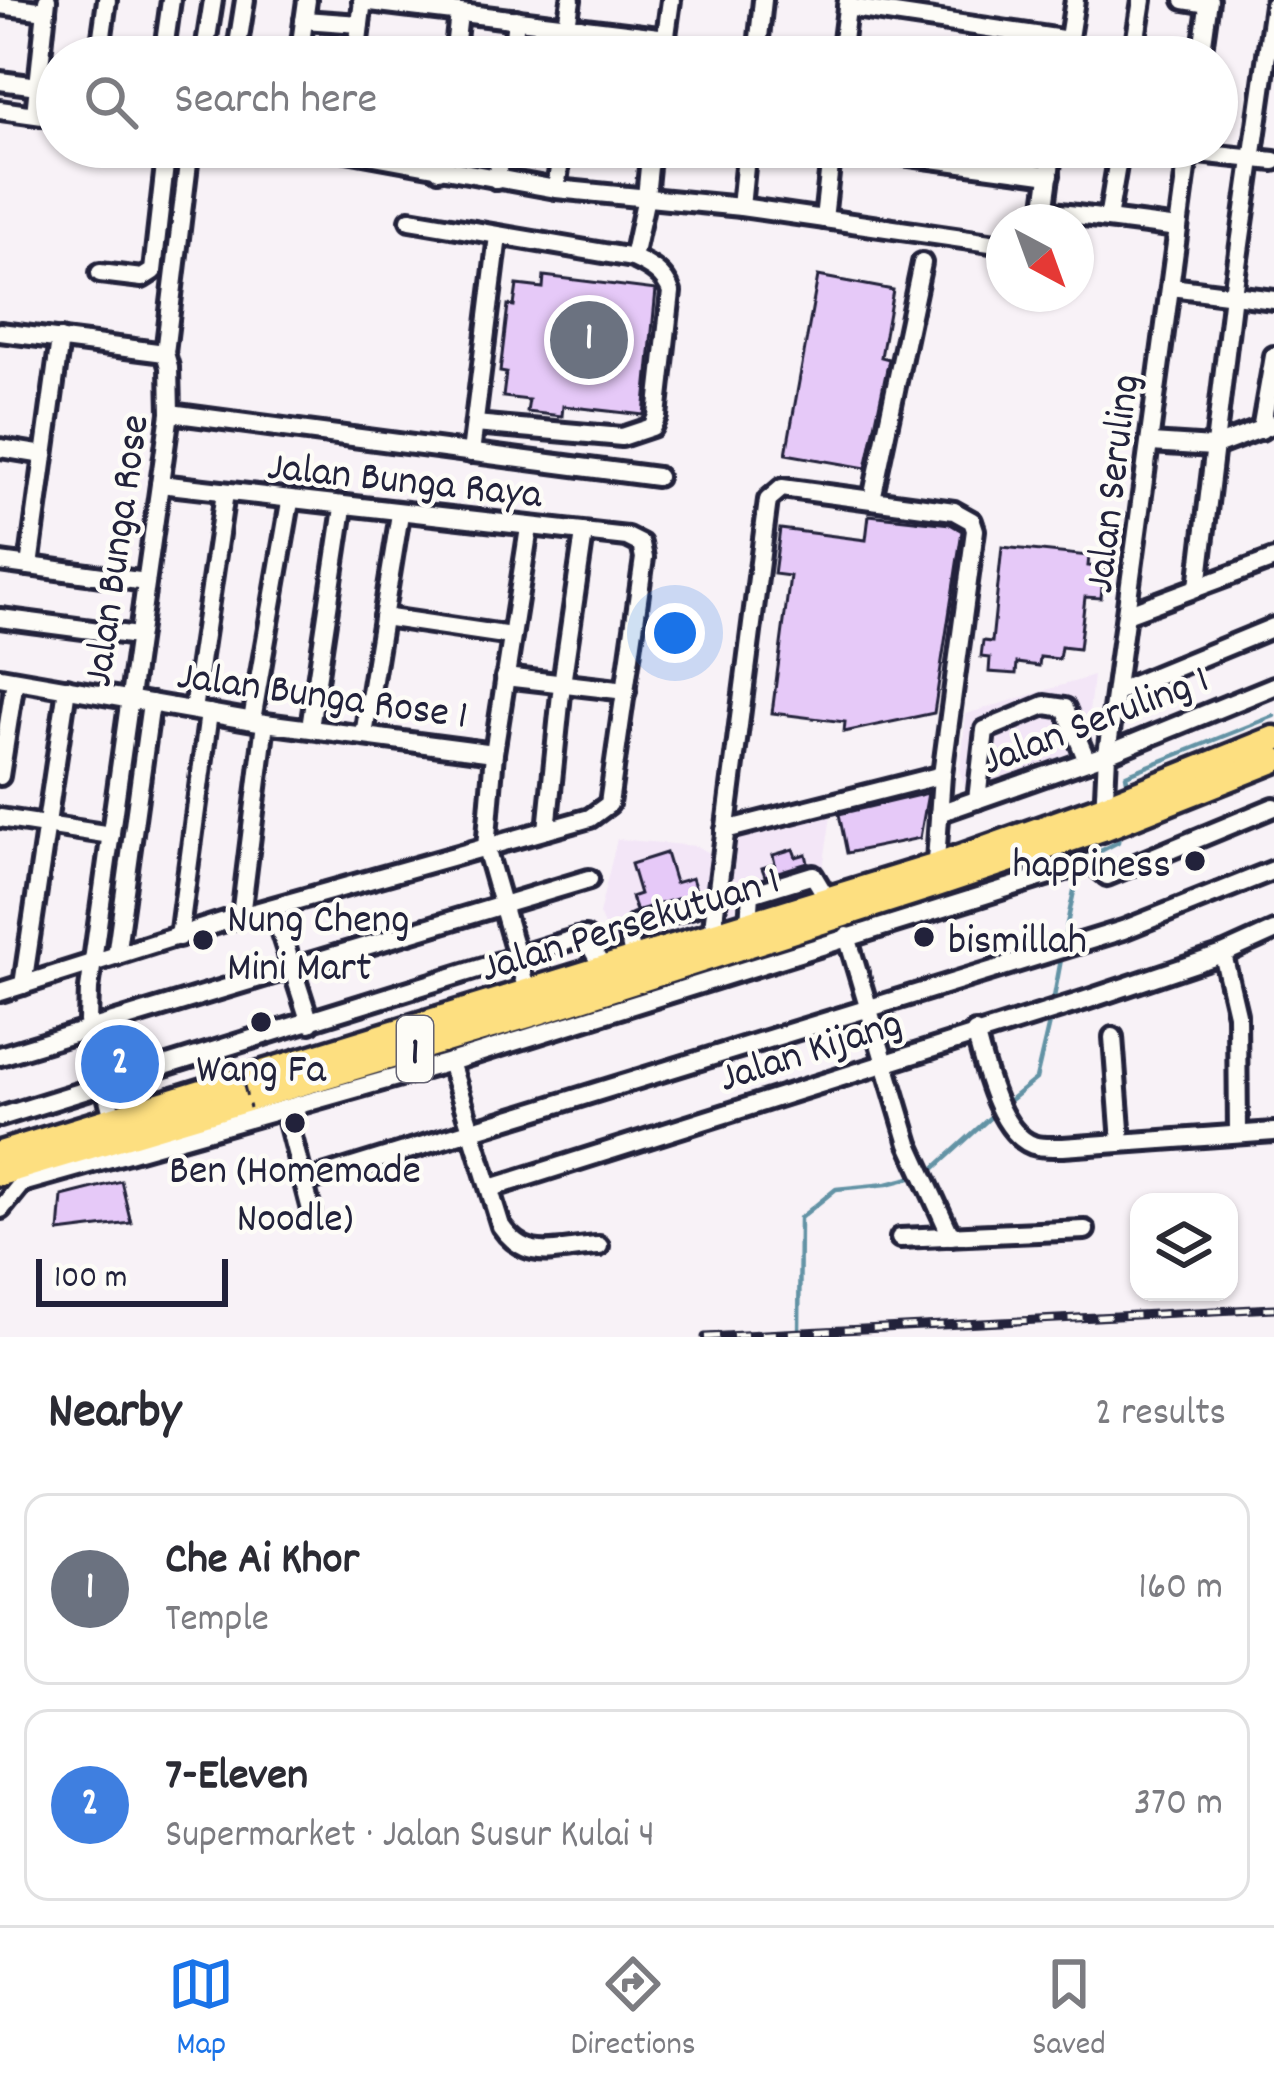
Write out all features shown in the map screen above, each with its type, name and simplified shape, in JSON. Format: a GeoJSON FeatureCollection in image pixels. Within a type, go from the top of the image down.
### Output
{"type":"FeatureCollection","features":[{"type":"Feature","properties":{"kind":"highway","name":"Jalan Persekutuan 1"},"geometry":{"type":"LineString","coordinates":[[1104,817],[1274,740]]}},
{"type":"Feature","properties":{"kind":"highway","name":"Jalan Persekutuan 1"},"geometry":{"type":"LineString","coordinates":[[9,1174],[115,1128],[935,876],[1274,760]]}},
{"type":"Feature","properties":{"kind":"highway","name":"Jalan Persekutuan 1"},"geometry":{"type":"LineString","coordinates":[[530,1004],[634,959],[711,946],[749,924],[935,876]]}},
{"type":"Feature","properties":{"kind":"street"},"geometry":{"type":"LineString","coordinates":[[102,36],[106,0]]}},
{"type":"Feature","properties":{"kind":"street"},"geometry":{"type":"LineString","coordinates":[[166,36],[171,0]]}},
{"type":"Feature","properties":{"kind":"street"},"geometry":{"type":"LineString","coordinates":[[207,36],[213,0]]}},
{"type":"Feature","properties":{"kind":"street"},"geometry":{"type":"LineString","coordinates":[[239,36],[245,0]]}},
{"type":"Feature","properties":{"kind":"street"},"geometry":{"type":"LineString","coordinates":[[302,36],[308,0]]}},
{"type":"Feature","properties":{"kind":"street"},"geometry":{"type":"LineString","coordinates":[[359,36],[363,0],[651,36]]}},
{"type":"Feature","properties":{"kind":"street"},"geometry":{"type":"LineString","coordinates":[[571,0],[574,36]]}},
{"type":"Feature","properties":{"kind":"street"},"geometry":{"type":"LineString","coordinates":[[667,36],[671,0]]}},
{"type":"Feature","properties":{"kind":"street"},"geometry":{"type":"LineString","coordinates":[[759,36],[763,0]]}},
{"type":"Feature","properties":{"kind":"street"},"geometry":{"type":"LineString","coordinates":[[1070,36],[1075,0]]}},
{"type":"Feature","properties":{"kind":"street"},"geometry":{"type":"LineString","coordinates":[[1136,36],[1142,0]]}},
{"type":"Feature","properties":{"kind":"street"},"geometry":{"type":"LineString","coordinates":[[1184,0],[1208,2],[1204,36]]}},
{"type":"Feature","properties":{"kind":"street"},"geometry":{"type":"LineString","coordinates":[[843,36],[847,4],[1008,36]]}},
{"type":"Feature","properties":{"kind":"street"},"geometry":{"type":"LineString","coordinates":[[0,5],[46,6],[43,36]]}},
{"type":"Feature","properties":{"kind":"street"},"geometry":{"type":"LineString","coordinates":[[1198,587],[1274,5]]}},
{"type":"Feature","properties":{"kind":"street"},"geometry":{"type":"LineString","coordinates":[[456,36],[459,14]]}},
{"type":"Feature","properties":{"kind":"street"},"geometry":{"type":"LineString","coordinates":[[514,36],[516,19]]}},
{"type":"Feature","properties":{"kind":"street"},"geometry":{"type":"LineString","coordinates":[[304,20],[360,24]]}},
{"type":"Feature","properties":{"kind":"street"},"geometry":{"type":"LineString","coordinates":[[0,81],[36,86]]}},
{"type":"Feature","properties":{"kind":"street"},"geometry":{"type":"LineString","coordinates":[[0,110],[34,114],[36,100]]}},
{"type":"Feature","properties":{"kind":"street"},"geometry":{"type":"LineString","coordinates":[[1238,156],[1274,161]]}},
{"type":"Feature","properties":{"kind":"street"},"geometry":{"type":"LineString","coordinates":[[100,273],[142,278],[154,271],[165,168]]}},
{"type":"Feature","properties":{"kind":"street","name":"Jalan Bunga Rose"},"geometry":{"type":"LineString","coordinates":[[115,1128],[91,1029],[89,989],[170,413],[170,367],[165,353],[187,168]]}},
{"type":"Feature","properties":{"kind":"street"},"geometry":{"type":"LineString","coordinates":[[430,168],[986,242]]}},
{"type":"Feature","properties":{"kind":"street"},"geometry":{"type":"LineString","coordinates":[[497,180],[498,168]]}},
{"type":"Feature","properties":{"kind":"street"},"geometry":{"type":"LineString","coordinates":[[556,188],[559,168]]}},
{"type":"Feature","properties":{"kind":"street"},"geometry":{"type":"LineString","coordinates":[[633,258],[649,168]]}},
{"type":"Feature","properties":{"kind":"street"},"geometry":{"type":"LineString","coordinates":[[741,207],[745,168]]}},
{"type":"Feature","properties":{"kind":"street"},"geometry":{"type":"LineString","coordinates":[[824,219],[830,168]]}},
{"type":"Feature","properties":{"kind":"street"},"geometry":{"type":"LineString","coordinates":[[998,168],[1050,175]]}},
{"type":"Feature","properties":{"kind":"street"},"geometry":{"type":"LineString","coordinates":[[1046,204],[1051,168]]}},
{"type":"Feature","properties":{"kind":"street"},"geometry":{"type":"LineString","coordinates":[[1108,219],[1116,168]]}},
{"type":"Feature","properties":{"kind":"street","name":"Jalan Seruling"},"geometry":{"type":"LineString","coordinates":[[1104,817],[1107,754],[1186,168]]}},
{"type":"Feature","properties":{"kind":"street"},"geometry":{"type":"LineString","coordinates":[[1094,219],[1178,228]]}},
{"type":"Feature","properties":{"kind":"street"},"geometry":{"type":"LineString","coordinates":[[410,220],[633,258],[668,282],[657,416],[652,427],[622,437],[475,424]]}},
{"type":"Feature","properties":{"kind":"street"},"geometry":{"type":"LineString","coordinates":[[471,453],[498,236]]}},
{"type":"Feature","properties":{"kind":"street"},"geometry":{"type":"LineString","coordinates":[[872,499],[922,263]]}},
{"type":"Feature","properties":{"kind":"street"},"geometry":{"type":"LineString","coordinates":[[1171,287],[1274,300]]}},
{"type":"Feature","properties":{"kind":"street"},"geometry":{"type":"LineString","coordinates":[[0,332],[165,353]]}},
{"type":"Feature","properties":{"kind":"street"},"geometry":{"type":"LineString","coordinates":[[29,566],[59,339]]}},
{"type":"Feature","properties":{"kind":"street"},"geometry":{"type":"LineString","coordinates":[[1151,443],[1213,447],[1268,427],[1274,356]]}},
{"type":"Feature","properties":{"kind":"street"},"geometry":{"type":"LineString","coordinates":[[170,413],[657,478]]}},
{"type":"Feature","properties":{"kind":"street"},"geometry":{"type":"LineString","coordinates":[[0,448],[44,455]]}},
{"type":"Feature","properties":{"kind":"street","name":"Jalan Bunga Raya"},"geometry":{"type":"LineString","coordinates":[[160,484],[627,538],[641,544],[644,558],[626,691]]}},
{"type":"Feature","properties":{"kind":"street"},"geometry":{"type":"LineString","coordinates":[[711,946],[768,500],[790,486],[966,514],[972,520],[974,539],[942,775],[935,876]]}},
{"type":"Feature","properties":{"kind":"street"},"geometry":{"type":"LineString","coordinates":[[179,937],[225,493]]}},
{"type":"Feature","properties":{"kind":"street"},"geometry":{"type":"LineString","coordinates":[[241,916],[258,722],[290,502]]}},
{"type":"Feature","properties":{"kind":"street"},"geometry":{"type":"LineString","coordinates":[[310,728],[343,508]]}},
{"type":"Feature","properties":{"kind":"street"},"geometry":{"type":"LineString","coordinates":[[364,735],[400,514]]}},
{"type":"Feature","properties":{"kind":"street"},"geometry":{"type":"LineString","coordinates":[[529,528],[494,753],[486,848],[530,1004]]}},
{"type":"Feature","properties":{"kind":"street"},"geometry":{"type":"LineString","coordinates":[[547,830],[584,533]]}},
{"type":"Feature","properties":{"kind":"street"},"geometry":{"type":"LineString","coordinates":[[1129,613],[1274,559]]}},
{"type":"Feature","properties":{"kind":"street"},"geometry":{"type":"LineString","coordinates":[[0,562],[146,582]]}},
{"type":"Feature","properties":{"kind":"street"},"geometry":{"type":"LineString","coordinates":[[383,617],[511,635]]}},
{"type":"Feature","properties":{"kind":"street"},"geometry":{"type":"LineString","coordinates":[[0,618],[137,636]]}},
{"type":"Feature","properties":{"kind":"street"},"geometry":{"type":"LineString","coordinates":[[1117,692],[1274,627]]}},
{"type":"Feature","properties":{"kind":"street"},"geometry":{"type":"LineString","coordinates":[[0,992],[605,810],[611,798],[626,691],[505,677]]}},
{"type":"Feature","properties":{"kind":"street"},"geometry":{"type":"LineString","coordinates":[[0,776],[8,678]]}},
{"type":"Feature","properties":{"kind":"street","name":"Jalan Bunga Rose 1"},"geometry":{"type":"LineString","coordinates":[[8,678],[258,722],[494,753]]}},
{"type":"Feature","properties":{"kind":"street","name":"Jalan Seruling 1"},"geometry":{"type":"LineString","coordinates":[[939,813],[1107,754],[1274,686]]}},
{"type":"Feature","properties":{"kind":"street"},"geometry":{"type":"LineString","coordinates":[[23,985],[67,688]]}},
{"type":"Feature","properties":{"kind":"street"},"geometry":{"type":"LineString","coordinates":[[116,956],[151,703]]}},
{"type":"Feature","properties":{"kind":"street"},"geometry":{"type":"LineString","coordinates":[[977,800],[985,730],[1045,705],[1057,704],[1070,716],[1088,761]]}},
{"type":"Feature","properties":{"kind":"street"},"geometry":{"type":"LineString","coordinates":[[725,830],[942,775]]}},
{"type":"Feature","properties":{"kind":"street"},"geometry":{"type":"LineString","coordinates":[[1,1209],[9,1174],[284,1110],[1091,862],[1107,876],[1274,807]]}},
{"type":"Feature","properties":{"kind":"street"},"geometry":{"type":"LineString","coordinates":[[0,818],[111,835]]}},
{"type":"Feature","properties":{"kind":"street"},"geometry":{"type":"LineString","coordinates":[[304,1182],[1143,923],[1274,870]]}},
{"type":"Feature","properties":{"kind":"street"},"geometry":{"type":"LineString","coordinates":[[0,1056],[589,879]]}},
{"type":"Feature","properties":{"kind":"street"},"geometry":{"type":"LineString","coordinates":[[634,959],[628,934],[636,924],[717,900]]}},
{"type":"Feature","properties":{"kind":"street"},"geometry":{"type":"LineString","coordinates":[[273,908],[310,1023]]}},
{"type":"Feature","properties":{"kind":"street","name":"Jalan Kijang"},"geometry":{"type":"LineString","coordinates":[[491,1188],[1086,1000],[1274,932]]}},
{"type":"Feature","properties":{"kind":"street"},"geometry":{"type":"LineString","coordinates":[[847,936],[909,1144],[951,1236]]}},
{"type":"Feature","properties":{"kind":"street"},"geometry":{"type":"LineString","coordinates":[[0,1117],[585,937],[604,970]]}},
{"type":"Feature","properties":{"kind":"street"},"geometry":{"type":"LineString","coordinates":[[1223,954],[1237,1014],[1238,1133]]}},
{"type":"Feature","properties":{"kind":"street"},"geometry":{"type":"LineString","coordinates":[[975,1032],[993,1095],[1033,1145],[1274,1132]]}},
{"type":"Feature","properties":{"kind":"street"},"geometry":{"type":"LineString","coordinates":[[1114,1037],[1120,1142]]}},
{"type":"Feature","properties":{"kind":"street"},"geometry":{"type":"LineString","coordinates":[[450,1062],[501,1226],[512,1243],[526,1252],[599,1246]]}},
{"type":"Feature","properties":{"kind":"street"},"geometry":{"type":"LineString","coordinates":[[284,1110],[311,1210]]}},
{"type":"Feature","properties":{"kind":"street"},"geometry":{"type":"LineString","coordinates":[[899,1238],[1085,1230]]}},
{"type":"Feature","properties":{"kind":"path"},"geometry":{"type":"LineString","coordinates":[[238,1064],[250,1108]]}},
{"type":"Feature","properties":{"kind":"shaded area"},"geometry":{"type":"Polygon","coordinates":[[[1093,676],[1084,759],[968,796],[960,772],[966,714],[1093,676]]]}},
{"type":"Feature","properties":{"kind":"shaded area"},"geometry":{"type":"Polygon","coordinates":[[[832,810],[823,868],[830,888],[770,906],[729,913],[725,909],[732,838],[832,810]]]}},
{"type":"Feature","properties":{"kind":"shaded area"},"geometry":{"type":"Polygon","coordinates":[[[617,839],[696,846],[714,855],[699,918],[612,945],[599,914],[617,839]]]}},
{"type":"Feature","properties":{"kind":"building"},"geometry":{"type":"Polygon","coordinates":[[[544,276],[656,290],[644,415],[563,406],[562,416],[527,412],[529,400],[503,397],[506,373],[500,372],[508,305],[514,306],[517,285],[543,288],[544,276]]]}},
{"type":"Feature","properties":{"kind":"building"},"geometry":{"type":"Polygon","coordinates":[[[818,276],[893,290],[881,357],[889,359],[866,468],[786,454],[818,276]]]}},
{"type":"Feature","properties":{"kind":"building"},"geometry":{"type":"Polygon","coordinates":[[[869,515],[950,524],[962,531],[934,713],[844,732],[845,722],[772,713],[790,576],[774,574],[780,529],[866,540],[869,515]]]}},
{"type":"Feature","properties":{"kind":"building"},"geometry":{"type":"Polygon","coordinates":[[[1002,547],[1089,556],[1088,566],[1104,568],[1101,598],[1085,597],[1079,649],[1061,647],[1059,659],[1040,657],[1039,666],[1017,663],[1016,674],[989,672],[990,658],[981,657],[983,641],[992,642],[1002,547]]]}},
{"type":"Feature","properties":{"kind":"building"},"geometry":{"type":"Polygon","coordinates":[[[928,793],[920,838],[847,853],[839,814],[928,793]]]}},
{"type":"Feature","properties":{"kind":"building"},"geometry":{"type":"Polygon","coordinates":[[[793,849],[796,857],[806,854],[808,863],[765,876],[762,868],[775,864],[773,855],[793,849]]]}},
{"type":"Feature","properties":{"kind":"building"},"geometry":{"type":"Polygon","coordinates":[[[666,853],[675,883],[692,878],[697,893],[636,911],[631,897],[640,894],[631,864],[666,853]]]}},
{"type":"Feature","properties":{"kind":"building"},"geometry":{"type":"Polygon","coordinates":[[[121,1181],[131,1223],[59,1232],[62,1196],[121,1181]]]}},
{"type":"Feature","properties":{"kind":"waterway"},"geometry":{"type":"LineString","coordinates":[[1128,785],[1126,775],[1274,716]]}},
{"type":"Feature","properties":{"kind":"waterway"},"geometry":{"type":"LineString","coordinates":[[1091,856],[1118,842],[1119,836]]}},
{"type":"Feature","properties":{"kind":"waterway"},"geometry":{"type":"LineString","coordinates":[[1063,943],[1078,872]]}},
{"type":"Feature","properties":{"kind":"waterway"},"geometry":{"type":"LineString","coordinates":[[1052,1008],[1062,954]]}},
{"type":"Feature","properties":{"kind":"waterway"},"geometry":{"type":"LineString","coordinates":[[1005,1104],[1036,1079],[1050,1019]]}},
{"type":"Feature","properties":{"kind":"waterway"},"geometry":{"type":"LineString","coordinates":[[929,1173],[996,1112]]}},
{"type":"Feature","properties":{"kind":"waterway"},"geometry":{"type":"LineString","coordinates":[[799,1337],[800,1218],[836,1189],[918,1176]]}},
{"type":"Feature","properties":{"kind":"railway"},"geometry":{"type":"LineString","coordinates":[[705,1337],[1274,1308]]}},
{"type":"Feature","properties":{"kind":"place","name":"Che Ai Khor"},"geometry":{"type":"Point","coordinates":[589,340]}},
{"type":"Feature","properties":{"kind":"place","name":"happiness"},"geometry":{"type":"Point","coordinates":[1195,861]}},
{"type":"Feature","properties":{"kind":"place","name":"bismillah"},"geometry":{"type":"Point","coordinates":[924,937]}},
{"type":"Feature","properties":{"kind":"place","name":"Nung Cheng Mini Mart"},"geometry":{"type":"Point","coordinates":[203,940]}},
{"type":"Feature","properties":{"kind":"place","name":"Wang Fa"},"geometry":{"type":"Point","coordinates":[261,1022]}},
{"type":"Feature","properties":{"kind":"place","name":"7-Eleven"},"geometry":{"type":"Point","coordinates":[120,1064]}},
{"type":"Feature","properties":{"kind":"place","name":"Ben (Homemade Noodle)"},"geometry":{"type":"Point","coordinates":[295,1123]}}]}
